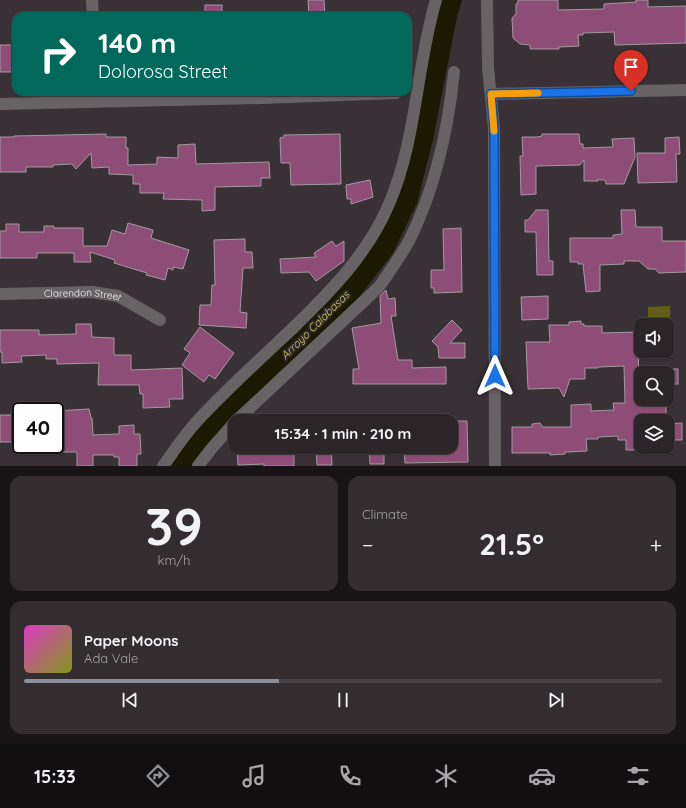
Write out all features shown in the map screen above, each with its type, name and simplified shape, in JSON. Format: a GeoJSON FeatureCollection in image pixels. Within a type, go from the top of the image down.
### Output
{"type":"FeatureCollection","features":[{"type":"Feature","properties":{"kind":"street"},"geometry":{"type":"LineString","coordinates":[[92,0],[92,12]]}},
{"type":"Feature","properties":{"kind":"street"},"geometry":{"type":"LineString","coordinates":[[164,466],[196,422],[337,285],[358,259],[376,229],[389,204],[398,181],[406,151],[428,27],[436,0]]}},
{"type":"Feature","properties":{"kind":"street"},"geometry":{"type":"LineString","coordinates":[[487,0],[488,68],[494,136],[495,466]]}},
{"type":"Feature","properties":{"kind":"street"},"geometry":{"type":"LineString","coordinates":[[244,414],[379,287],[393,267],[408,242],[420,217],[434,178],[441,155],[454,72]]}},
{"type":"Feature","properties":{"kind":"street"},"geometry":{"type":"LineString","coordinates":[[491,94],[686,90]]}},
{"type":"Feature","properties":{"kind":"street"},"geometry":{"type":"LineString","coordinates":[[0,104],[94,97],[268,98],[319,96]]}},
{"type":"Feature","properties":{"kind":"street","name":"Clarendon Street"},"geometry":{"type":"LineString","coordinates":[[0,294],[92,292],[118,296],[160,320]]}},
{"type":"Feature","properties":{"kind":"street"},"geometry":{"type":"LineString","coordinates":[[198,466],[228,431]]}},
{"type":"Feature","properties":{"kind":"shaded area"},"geometry":{"type":"Polygon","coordinates":[[[670,306],[670,318],[648,318],[648,307],[670,306]]]}},
{"type":"Feature","properties":{"kind":"water","name":"Arroyo Calabasas"},"geometry":{"type":"Polygon","coordinates":[[[441,0],[462,0],[457,17],[433,140],[417,203],[393,253],[360,296],[308,350],[238,414],[228,414],[228,424],[205,447],[193,466],[171,466],[186,443],[222,402],[327,303],[358,267],[381,232],[441,0]]]}},
{"type":"Feature","properties":{"kind":"building"},"geometry":{"type":"Polygon","coordinates":[[[308,0],[324,0],[325,12],[309,12],[308,0]]]}},
{"type":"Feature","properties":{"kind":"building"},"geometry":{"type":"Polygon","coordinates":[[[518,0],[558,0],[558,10],[604,9],[604,4],[636,2],[636,0],[648,0],[648,7],[686,6],[686,43],[615,45],[614,32],[583,33],[583,35],[578,35],[579,46],[559,47],[559,49],[530,49],[530,45],[520,44],[513,38],[512,18],[516,14],[516,4],[518,3],[518,0]]]}},
{"type":"Feature","properties":{"kind":"building"},"geometry":{"type":"Polygon","coordinates":[[[205,5],[222,5],[222,12],[205,12],[205,5]]]}},
{"type":"Feature","properties":{"kind":"building"},"geometry":{"type":"Polygon","coordinates":[[[0,45],[12,45],[12,72],[0,72],[0,45]]]}},
{"type":"Feature","properties":{"kind":"building"},"geometry":{"type":"Polygon","coordinates":[[[106,134],[106,137],[126,137],[126,148],[128,148],[128,165],[157,164],[157,157],[178,158],[178,145],[195,144],[196,164],[269,162],[270,178],[261,178],[261,186],[215,187],[215,210],[202,211],[202,200],[163,199],[164,193],[140,193],[140,184],[133,184],[133,175],[109,174],[109,167],[92,168],[91,153],[76,169],[72,164],[53,165],[53,167],[26,167],[26,172],[0,172],[0,137],[106,134]]]}},
{"type":"Feature","properties":{"kind":"building"},"geometry":{"type":"Polygon","coordinates":[[[340,134],[341,184],[291,185],[290,163],[281,163],[280,138],[284,137],[284,135],[340,134]]]}},
{"type":"Feature","properties":{"kind":"building"},"geometry":{"type":"Polygon","coordinates":[[[542,134],[579,134],[580,144],[583,144],[583,148],[613,147],[612,139],[634,138],[635,157],[624,184],[606,184],[605,180],[598,179],[598,181],[584,181],[584,160],[580,165],[536,166],[536,194],[521,195],[520,156],[523,156],[522,137],[537,137],[542,136],[542,134]]]}},
{"type":"Feature","properties":{"kind":"building"},"geometry":{"type":"Polygon","coordinates":[[[679,137],[680,154],[676,154],[677,182],[638,183],[637,153],[665,153],[665,138],[679,137]]]}},
{"type":"Feature","properties":{"kind":"building"},"geometry":{"type":"Polygon","coordinates":[[[370,180],[373,197],[351,204],[351,199],[347,199],[346,185],[370,180]]]}},
{"type":"Feature","properties":{"kind":"building"},"geometry":{"type":"Polygon","coordinates":[[[536,210],[548,210],[549,261],[553,261],[553,275],[537,275],[536,232],[525,232],[525,220],[528,220],[536,210]]]}},
{"type":"Feature","properties":{"kind":"building"},"geometry":{"type":"Polygon","coordinates":[[[621,210],[635,210],[636,227],[662,227],[662,241],[686,241],[686,272],[659,273],[655,269],[648,269],[639,261],[624,261],[624,264],[600,265],[600,291],[586,292],[583,264],[578,264],[578,262],[570,262],[570,238],[613,238],[613,235],[622,234],[621,210]]]}},
{"type":"Feature","properties":{"kind":"building"},"geometry":{"type":"Polygon","coordinates":[[[128,223],[153,230],[151,238],[189,250],[183,269],[173,267],[173,270],[168,268],[165,280],[146,275],[147,273],[114,263],[115,260],[90,252],[91,262],[74,262],[74,253],[37,253],[37,258],[0,258],[0,231],[6,231],[6,224],[19,224],[19,232],[44,232],[44,226],[54,226],[54,228],[83,228],[83,246],[107,246],[112,230],[125,234],[128,223]]]}},
{"type":"Feature","properties":{"kind":"building"},"geometry":{"type":"Polygon","coordinates":[[[461,228],[462,292],[434,293],[434,288],[431,288],[431,270],[444,270],[443,229],[461,228]]]}},
{"type":"Feature","properties":{"kind":"building"},"geometry":{"type":"Polygon","coordinates":[[[245,239],[245,252],[252,252],[253,268],[243,268],[240,312],[247,313],[246,328],[199,325],[200,305],[211,305],[212,285],[215,285],[214,240],[245,239]]]}},
{"type":"Feature","properties":{"kind":"building"},"geometry":{"type":"Polygon","coordinates":[[[332,241],[336,246],[344,241],[344,261],[316,281],[309,272],[281,273],[280,259],[316,257],[314,253],[332,241]]]}},
{"type":"Feature","properties":{"kind":"building"},"geometry":{"type":"Polygon","coordinates":[[[386,290],[388,299],[395,298],[396,316],[391,316],[398,360],[412,360],[412,368],[446,367],[446,384],[353,384],[353,369],[359,369],[352,328],[381,323],[380,296],[386,290]]]}},
{"type":"Feature","properties":{"kind":"building"},"geometry":{"type":"Polygon","coordinates":[[[548,296],[548,319],[522,320],[521,297],[548,296]]]}},
{"type":"Feature","properties":{"kind":"building"},"geometry":{"type":"Polygon","coordinates":[[[452,320],[462,330],[450,343],[465,343],[465,358],[439,358],[438,347],[432,341],[452,320]]]}},
{"type":"Feature","properties":{"kind":"building"},"geometry":{"type":"Polygon","coordinates":[[[581,321],[581,324],[584,324],[584,326],[602,326],[602,333],[634,332],[634,358],[638,358],[639,366],[634,366],[634,406],[666,406],[666,414],[634,414],[634,450],[626,450],[626,440],[618,440],[618,436],[586,439],[587,451],[565,452],[565,454],[550,455],[550,453],[512,453],[512,427],[532,427],[532,424],[540,423],[543,427],[571,427],[571,405],[591,404],[591,411],[614,410],[613,403],[625,403],[624,366],[585,368],[585,379],[570,379],[564,397],[559,388],[528,389],[526,342],[550,342],[549,325],[569,325],[569,322],[581,321]]]}},
{"type":"Feature","properties":{"kind":"building"},"geometry":{"type":"Polygon","coordinates":[[[76,324],[91,324],[92,337],[114,338],[114,355],[131,355],[131,370],[182,368],[183,399],[169,399],[170,407],[143,408],[143,394],[140,394],[139,385],[98,385],[99,363],[57,364],[57,359],[46,359],[46,355],[21,356],[22,362],[2,363],[2,352],[0,352],[0,330],[39,330],[39,335],[76,334],[76,324]]]}},
{"type":"Feature","properties":{"kind":"building"},"geometry":{"type":"Polygon","coordinates":[[[200,327],[234,353],[215,379],[209,375],[204,382],[182,365],[190,353],[184,349],[200,327]]]}},
{"type":"Feature","properties":{"kind":"building"},"geometry":{"type":"Polygon","coordinates":[[[674,369],[678,369],[678,384],[674,384],[674,369]]]}},
{"type":"Feature","properties":{"kind":"building"},"geometry":{"type":"Polygon","coordinates":[[[89,409],[92,418],[93,435],[119,434],[119,426],[134,425],[134,434],[140,434],[141,454],[137,454],[137,466],[119,466],[119,457],[114,457],[114,455],[93,455],[93,466],[77,466],[77,452],[64,452],[64,410],[89,409]]]}},
{"type":"Feature","properties":{"kind":"building"},"geometry":{"type":"Polygon","coordinates":[[[0,415],[12,415],[12,442],[0,442],[0,415]]]}},
{"type":"Feature","properties":{"kind":"building"},"geometry":{"type":"Polygon","coordinates":[[[458,421],[467,421],[468,462],[405,463],[404,454],[458,454],[458,421]]]}},
{"type":"Feature","properties":{"kind":"building"},"geometry":{"type":"Polygon","coordinates":[[[682,423],[682,440],[674,440],[674,424],[682,423]]]}},
{"type":"Feature","properties":{"kind":"building"},"geometry":{"type":"Polygon","coordinates":[[[237,454],[294,454],[294,466],[264,466],[264,464],[238,465],[237,454]]]}},
{"type":"Feature","properties":{"kind":"building"},"geometry":{"type":"Polygon","coordinates":[[[316,454],[331,454],[332,465],[317,465],[316,454]]]}},
{"type":"Feature","properties":{"kind":"building"},"geometry":{"type":"Polygon","coordinates":[[[369,454],[384,454],[384,464],[370,464],[369,454]]]}},
{"type":"Feature","properties":{"kind":"slow traffic"},"geometry":{"type":"LineString","coordinates":[[494,131],[491,94],[538,93]]}},
{"type":"Feature","properties":{"kind":"route"},"geometry":{"type":"LineString","coordinates":[[495,376],[494,128],[491,94],[631,91]]}}]}
